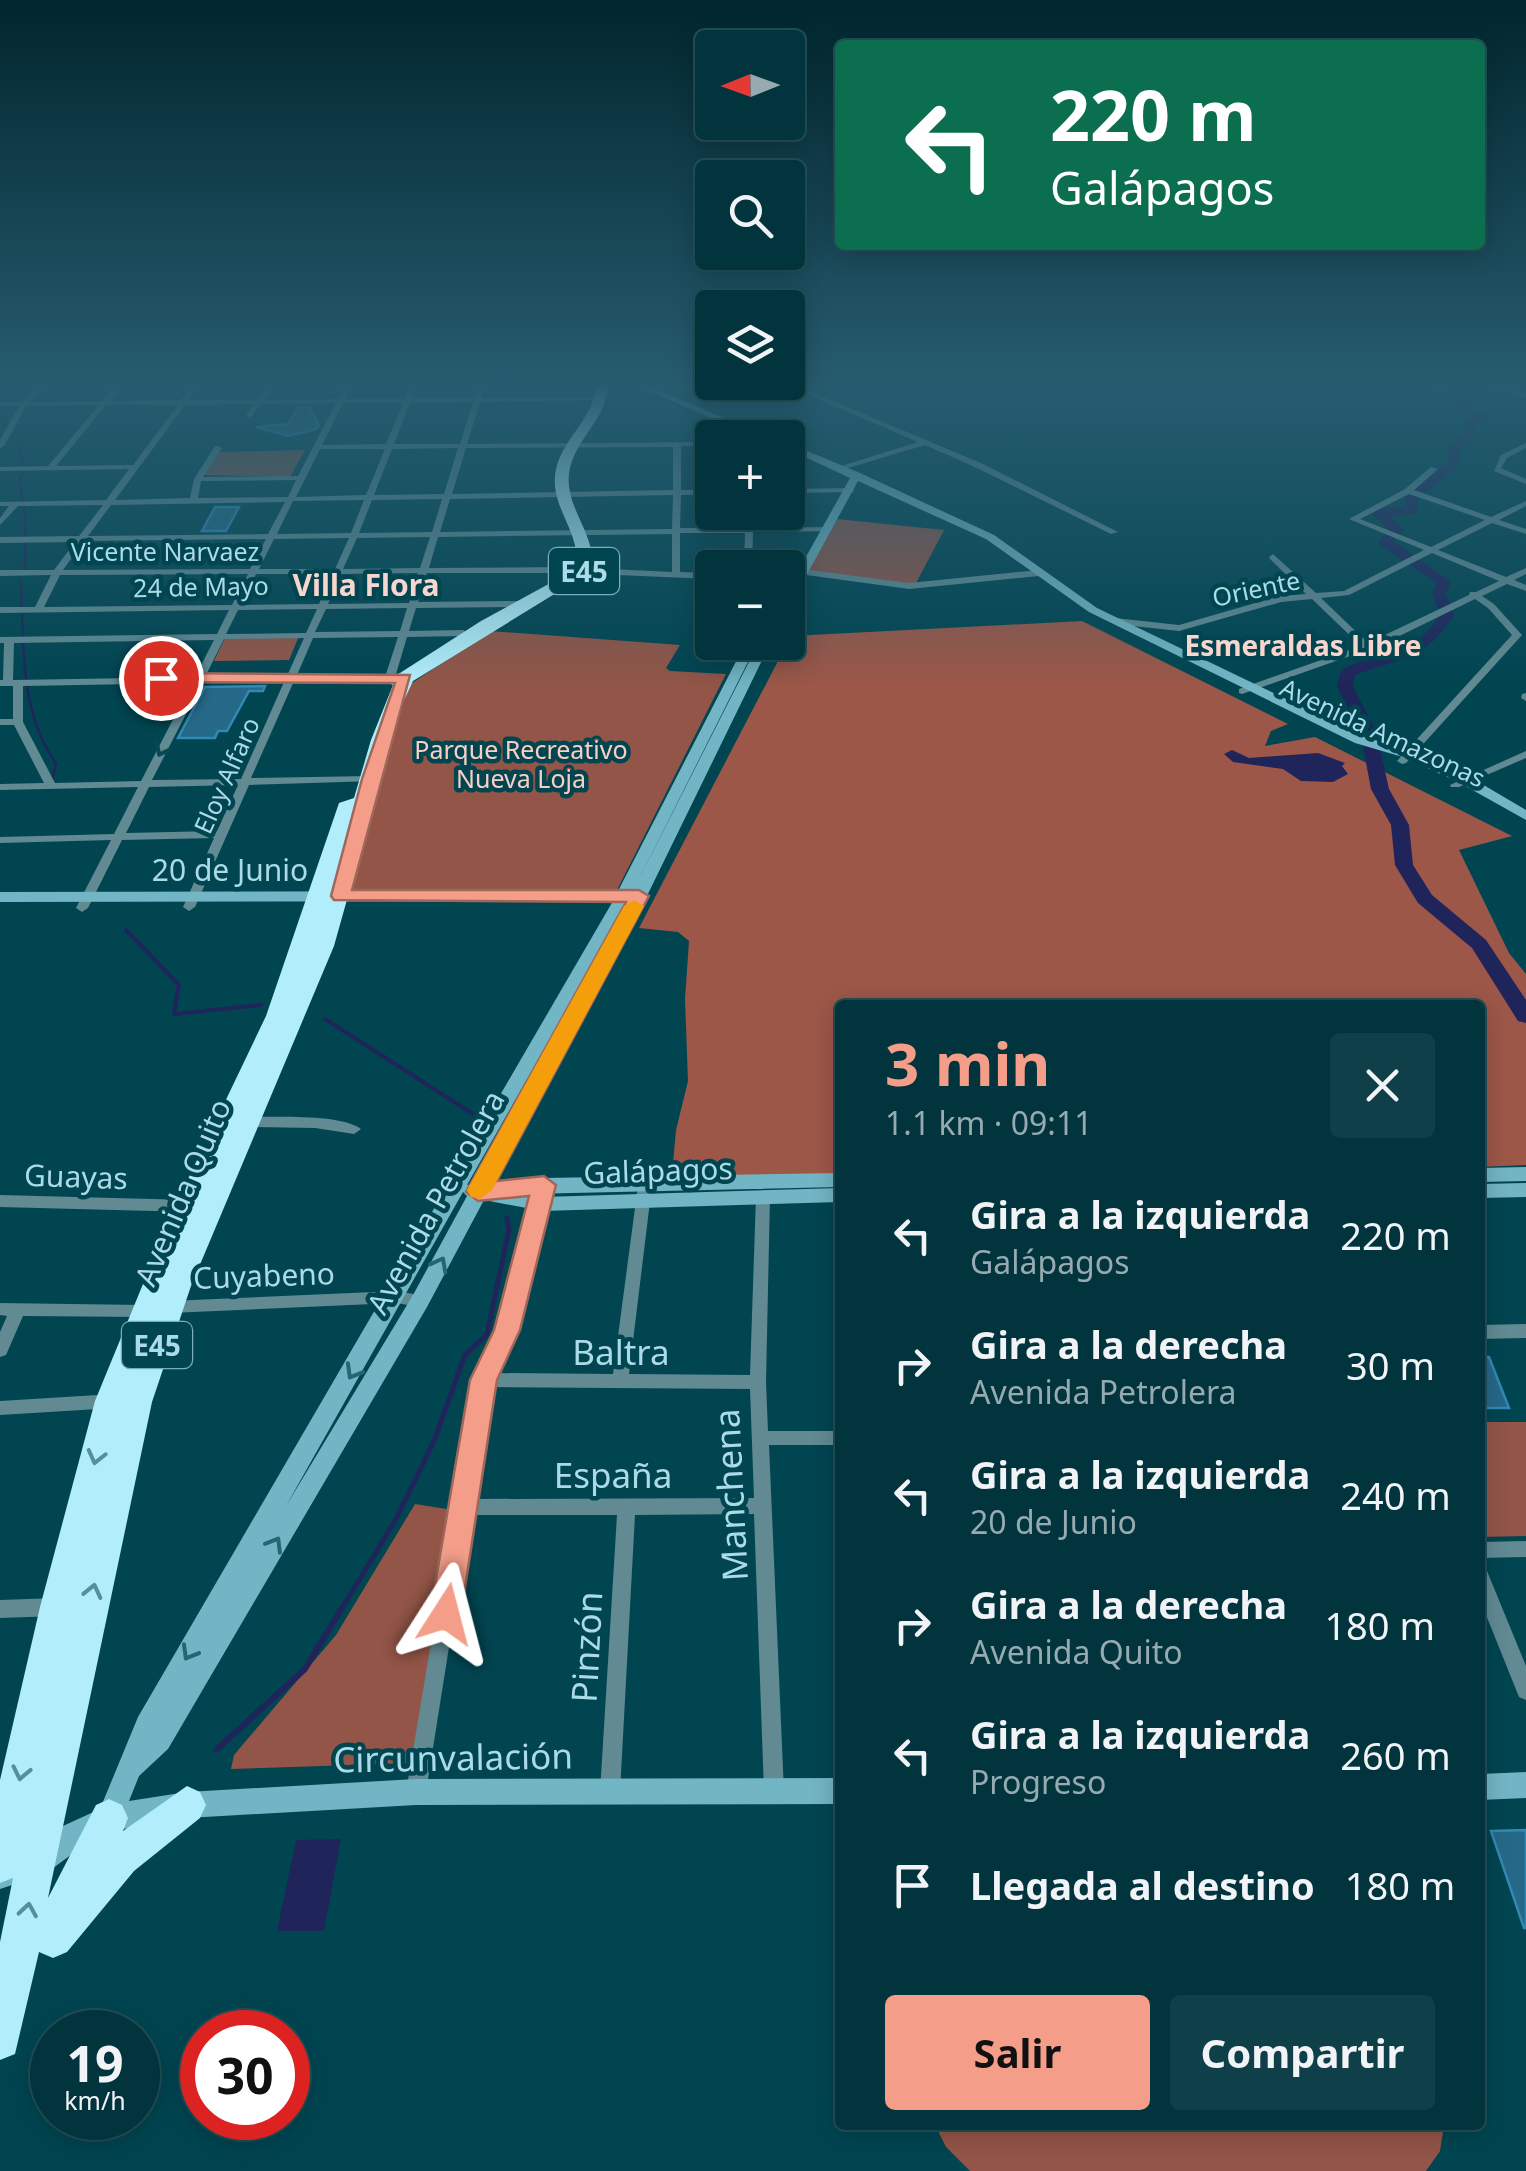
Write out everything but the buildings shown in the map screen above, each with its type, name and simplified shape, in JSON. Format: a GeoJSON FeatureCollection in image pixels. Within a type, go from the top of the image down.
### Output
{"type":"FeatureCollection","features":[{"type":"Feature","properties":{"kind":"highway"},"geometry":{"type":"LineString","coordinates":[[561,494],[562,483]]}},
{"type":"Feature","properties":{"kind":"highway","name":"E45"},"geometry":{"type":"LineString","coordinates":[[397,676],[462,633],[578,571],[588,542],[575,531],[561,494]]}},
{"type":"Feature","properties":{"kind":"highway","name":"E45"},"geometry":{"type":"LineString","coordinates":[[397,676],[519,603]]}},
{"type":"Feature","properties":{"kind":"highway","name":"Avenida Quito"},"geometry":{"type":"LineString","coordinates":[[200,1207],[250,1122],[328,900],[397,676]]}},
{"type":"Feature","properties":{"kind":"highway","name":"Avenida Quito"},"geometry":{"type":"LineString","coordinates":[[1,1859],[57,1607],[124,1400],[157,1309],[328,900]]}},
{"type":"Feature","properties":{"kind":"highway","name":"Avenida Quito"},"geometry":{"type":"LineString","coordinates":[[0,2039],[50,1845],[124,1400]]}},
{"type":"Feature","properties":{"kind":"highway"},"geometry":{"type":"LineString","coordinates":[[18,1975],[120,1857],[187,1805]]}},
{"type":"Feature","properties":{"kind":"highway"},"geometry":{"type":"LineString","coordinates":[[53,1938],[63,1902],[109,1818]]}},
{"type":"Feature","properties":{"kind":"main road"},"geometry":{"type":"LineString","coordinates":[[805,558],[849,486]]}},
{"type":"Feature","properties":{"kind":"main road","name":"Avenida Amazonas"},"geometry":{"type":"LineString","coordinates":[[849,486],[876,489],[982,538],[1086,614],[1354,742],[1460,782],[1526,816]]}},
{"type":"Feature","properties":{"kind":"main road","name":"Avenida Amazonas"},"geometry":{"type":"LineString","coordinates":[[1032,574],[1248,689]]}},
{"type":"Feature","properties":{"kind":"main road","name":"Avenida Petrolera"},"geometry":{"type":"LineString","coordinates":[[630,898],[743,660]]}},
{"type":"Feature","properties":{"kind":"main road","name":"Avenida Petrolera"},"geometry":{"type":"LineString","coordinates":[[109,1818],[147,1726],[396,1297],[467,1191],[630,898],[756,660]]}},
{"type":"Feature","properties":{"kind":"main road","name":"Avenida Amazonas"},"geometry":{"type":"LineString","coordinates":[[1460,782],[1526,828]]}},
{"type":"Feature","properties":{"kind":"main road","name":"20 de Junio"},"geometry":{"type":"LineString","coordinates":[[0,898],[86,902],[630,898]]}},
{"type":"Feature","properties":{"kind":"main road","name":"20 de Junio"},"geometry":{"type":"LineString","coordinates":[[0,909],[86,902]]}},
{"type":"Feature","properties":{"kind":"main road"},"geometry":{"type":"LineString","coordinates":[[1485,1175],[1526,1174]]}},
{"type":"Feature","properties":{"kind":"main road","name":"Galápagos"},"geometry":{"type":"LineString","coordinates":[[644,1193],[835,1180]]}},
{"type":"Feature","properties":{"kind":"main road"},"geometry":{"type":"LineString","coordinates":[[1485,1190],[1526,1190]]}},
{"type":"Feature","properties":{"kind":"main road","name":"Avenida Petrolera"},"geometry":{"type":"LineString","coordinates":[[128,1773],[158,1740],[420,1301],[467,1191]]}},
{"type":"Feature","properties":{"kind":"main road","name":"Galápagos"},"geometry":{"type":"LineString","coordinates":[[467,1191],[835,1195]]}},
{"type":"Feature","properties":{"kind":"main road"},"geometry":{"type":"LineString","coordinates":[[1485,1787],[1526,1785]]}},
{"type":"Feature","properties":{"kind":"main road","name":"Circunvalación"},"geometry":{"type":"LineString","coordinates":[[1,1859],[50,1845],[109,1818],[187,1805],[416,1792],[835,1790]]}},
{"type":"Feature","properties":{"kind":"street"},"geometry":{"type":"LineString","coordinates":[[39,608],[57,572],[123,483]]}},
{"type":"Feature","properties":{"kind":"street"},"geometry":{"type":"LineString","coordinates":[[193,501],[197,483]]}},
{"type":"Feature","properties":{"kind":"street"},"geometry":{"type":"LineString","coordinates":[[86,902],[296,483]]}},
{"type":"Feature","properties":{"kind":"street","name":"Eloy Alfaro"},"geometry":{"type":"LineString","coordinates":[[192,901],[375,483]]}},
{"type":"Feature","properties":{"kind":"street"},"geometry":{"type":"LineString","coordinates":[[9,683],[397,676],[402,632],[452,483]]}},
{"type":"Feature","properties":{"kind":"street"},"geometry":{"type":"LineString","coordinates":[[676,483],[676,575]]}},
{"type":"Feature","properties":{"kind":"street"},"geometry":{"type":"LineString","coordinates":[[1011,483],[1114,532]]}},
{"type":"Feature","properties":{"kind":"street"},"geometry":{"type":"LineString","coordinates":[[1422,483],[1414,492],[1353,519],[1526,588]]}},
{"type":"Feature","properties":{"kind":"street"},"geometry":{"type":"LineString","coordinates":[[805,490],[849,486]]}},
{"type":"Feature","properties":{"kind":"street"},"geometry":{"type":"LineString","coordinates":[[0,504],[695,492]]}},
{"type":"Feature","properties":{"kind":"street"},"geometry":{"type":"LineString","coordinates":[[1414,492],[1526,532]]}},
{"type":"Feature","properties":{"kind":"street"},"geometry":{"type":"LineString","coordinates":[[1432,552],[1526,503]]}},
{"type":"Feature","properties":{"kind":"street"},"geometry":{"type":"LineString","coordinates":[[0,523],[14,504]]}},
{"type":"Feature","properties":{"kind":"street"},"geometry":{"type":"LineString","coordinates":[[0,540],[695,529]]}},
{"type":"Feature","properties":{"kind":"street"},"geometry":{"type":"LineString","coordinates":[[805,529],[824,529]]}},
{"type":"Feature","properties":{"kind":"street","name":"Oriente"},"geometry":{"type":"LineString","coordinates":[[1115,621],[1179,628],[1269,602],[1361,588],[1432,552]]}},
{"type":"Feature","properties":{"kind":"street"},"geometry":{"type":"LineString","coordinates":[[1273,557],[1367,646]]}},
{"type":"Feature","properties":{"kind":"street","name":"Vicente Narvaez"},"geometry":{"type":"LineString","coordinates":[[5,573],[423,570],[695,576]]}},
{"type":"Feature","properties":{"kind":"street"},"geometry":{"type":"LineString","coordinates":[[1248,689],[1367,646],[1526,571]]}},
{"type":"Feature","properties":{"kind":"street"},"geometry":{"type":"LineString","coordinates":[[805,579],[909,586],[1032,574]]}},
{"type":"Feature","properties":{"kind":"street"},"geometry":{"type":"LineString","coordinates":[[1401,757],[1518,634],[1473,594]]}},
{"type":"Feature","properties":{"kind":"street","name":"24 de Mayo"},"geometry":{"type":"LineString","coordinates":[[3,610],[519,603]]}},
{"type":"Feature","properties":{"kind":"street"},"geometry":{"type":"LineString","coordinates":[[1178,650],[1179,628]]}},
{"type":"Feature","properties":{"kind":"street"},"geometry":{"type":"LineString","coordinates":[[51,786],[18,722],[4,640],[462,633]]}},
{"type":"Feature","properties":{"kind":"street"},"geometry":{"type":"LineString","coordinates":[[0,722],[18,722]]}},
{"type":"Feature","properties":{"kind":"street"},"geometry":{"type":"LineString","coordinates":[[1460,782],[1526,754]]}},
{"type":"Feature","properties":{"kind":"street"},"geometry":{"type":"LineString","coordinates":[[0,787],[364,779]]}},
{"type":"Feature","properties":{"kind":"street"},"geometry":{"type":"LineString","coordinates":[[0,840],[222,834]]}},
{"type":"Feature","properties":{"kind":"street"},"geometry":{"type":"LineString","coordinates":[[250,1122],[314,1123],[354,1129]]}},
{"type":"Feature","properties":{"kind":"street"},"geometry":{"type":"LineString","coordinates":[[620,1382],[644,1193]]}},
{"type":"Feature","properties":{"kind":"street"},"geometry":{"type":"LineString","coordinates":[[416,1792],[484,1380],[507,1330],[543,1194]]}},
{"type":"Feature","properties":{"kind":"street","name":"Manchena"},"geometry":{"type":"LineString","coordinates":[[764,1196],[758,1382],[774,1792]]}},
{"type":"Feature","properties":{"kind":"street","name":"Guayas"},"geometry":{"type":"LineString","coordinates":[[0,1201],[200,1207]]}},
{"type":"Feature","properties":{"kind":"street","name":"Cuyabeno"},"geometry":{"type":"LineString","coordinates":[[9,1309],[157,1309],[396,1297],[420,1301]]}},
{"type":"Feature","properties":{"kind":"street"},"geometry":{"type":"LineString","coordinates":[[0,1350],[9,1309]]}},
{"type":"Feature","properties":{"kind":"street"},"geometry":{"type":"LineString","coordinates":[[1485,1332],[1526,1331]]}},
{"type":"Feature","properties":{"kind":"street","name":"Baltra"},"geometry":{"type":"LineString","coordinates":[[484,1380],[758,1382]]}},
{"type":"Feature","properties":{"kind":"street"},"geometry":{"type":"LineString","coordinates":[[0,1408],[124,1400]]}},
{"type":"Feature","properties":{"kind":"street"},"geometry":{"type":"LineString","coordinates":[[760,1438],[835,1438]]}},
{"type":"Feature","properties":{"kind":"street","name":"Pinzón"},"geometry":{"type":"LineString","coordinates":[[610,1792],[626,1506]]}},
{"type":"Feature","properties":{"kind":"street","name":"España"},"geometry":{"type":"LineString","coordinates":[[464,1508],[764,1506]]}},
{"type":"Feature","properties":{"kind":"street"},"geometry":{"type":"LineString","coordinates":[[1485,1550],[1526,1549]]}},
{"type":"Feature","properties":{"kind":"street"},"geometry":{"type":"LineString","coordinates":[[1485,1589],[1526,1690]]}},
{"type":"Feature","properties":{"kind":"street"},"geometry":{"type":"LineString","coordinates":[[0,1609],[57,1607]]}},
{"type":"Feature","properties":{"kind":"green space"},"geometry":{"type":"Polygon","coordinates":[[[837,519],[944,530],[915,585],[807,571],[837,519]]]}},
{"type":"Feature","properties":{"kind":"green space","name":"Parque Recreativo Nueva Loja"},"geometry":{"type":"Polygon","coordinates":[[[490,631],[680,645],[666,668],[670,671],[726,674],[616,892],[349,892],[409,685],[490,631]]]}},
{"type":"Feature","properties":{"kind":"green space"},"geometry":{"type":"Polygon","coordinates":[[[299,636],[289,660],[214,661],[225,638],[299,636]]]}},
{"type":"Feature","properties":{"kind":"green space"},"geometry":{"type":"Polygon","coordinates":[[[1485,1422],[1526,1422],[1526,1536],[1485,1537],[1485,1422]]]}},
{"type":"Feature","properties":{"kind":"green space"},"geometry":{"type":"Polygon","coordinates":[[[415,1504],[453,1510],[412,1763],[231,1769],[234,1755],[336,1635],[415,1504]]]}},
{"type":"Feature","properties":{"kind":"green space"},"geometry":{"type":"Polygon","coordinates":[[[938,2130],[1443,2130],[1440,2151],[1426,2171],[970,2171],[946,2147],[938,2130]]]}},
{"type":"Feature","properties":{"kind":"shaded area"},"geometry":{"type":"Polygon","coordinates":[[[1082,621],[1288,724],[1271,731],[1265,746],[1315,737],[1512,836],[1459,850],[1509,953],[1526,974],[1526,1165],[1485,1167],[1485,1000],[835,1000],[835,1182],[671,1186],[676,1130],[688,1081],[685,999],[689,941],[678,932],[639,928],[779,660],[805,660],[805,635],[1082,621]]]}},
{"type":"Feature","properties":{"kind":"shaded area"},"geometry":{"type":"Polygon","coordinates":[[[1232,750],[1249,758],[1318,753],[1345,763],[1342,766],[1348,774],[1333,782],[1301,781],[1283,769],[1233,762],[1224,754],[1232,750]]]}},
{"type":"Feature","properties":{"kind":"shaded area"},"geometry":{"type":"Polygon","coordinates":[[[341,1839],[324,1931],[277,1931],[296,1840],[341,1839]]]}},
{"type":"Feature","properties":{"kind":"waterway"},"geometry":{"type":"LineString","coordinates":[[19,483],[25,515],[25,575]]}},
{"type":"Feature","properties":{"kind":"waterway"},"geometry":{"type":"LineString","coordinates":[[1430,483],[1410,500],[1413,511],[1379,513],[1397,530],[1385,542],[1444,582],[1439,593],[1447,615],[1430,638],[1408,653],[1347,673],[1345,687],[1368,731],[1380,789],[1400,825],[1404,865],[1425,899],[1479,944],[1526,1016]]}},
{"type":"Feature","properties":{"kind":"waterway"},"geometry":{"type":"LineString","coordinates":[[21,583],[29,699],[35,722],[56,764],[52,781]]}},
{"type":"Feature","properties":{"kind":"waterway"},"geometry":{"type":"LineString","coordinates":[[126,930],[179,985],[174,1014],[261,1005]]}},
{"type":"Feature","properties":{"kind":"waterway"},"geometry":{"type":"LineString","coordinates":[[325,1019],[473,1114]]}},
{"type":"Feature","properties":{"kind":"waterway"},"geometry":{"type":"LineString","coordinates":[[339,1613],[395,1521],[434,1441],[465,1355],[487,1334],[509,1230],[507,1218]]}},
{"type":"Feature","properties":{"kind":"waterway"},"geometry":{"type":"LineString","coordinates":[[216,1750],[305,1669],[340,1611]]}},
{"type":"Feature","properties":{"kind":"slow traffic"},"geometry":{"type":"LineString","coordinates":[[480,1190],[634,906]]}},
{"type":"Feature","properties":{"kind":"district","name":"Villa Flora"},"geometry":{"type":"Point","coordinates":[366,584]}},
{"type":"Feature","properties":{"kind":"district","name":"Esmeraldas Libre"},"geometry":{"type":"Point","coordinates":[1303,645]}},
{"type":"Feature","properties":{"kind":"route"},"geometry":{"type":"LineString","coordinates":[[161,678],[405,678],[371,779],[340,896],[639,896],[478,1192],[544,1185],[507,1330],[484,1380],[446,1614]]}}]}
